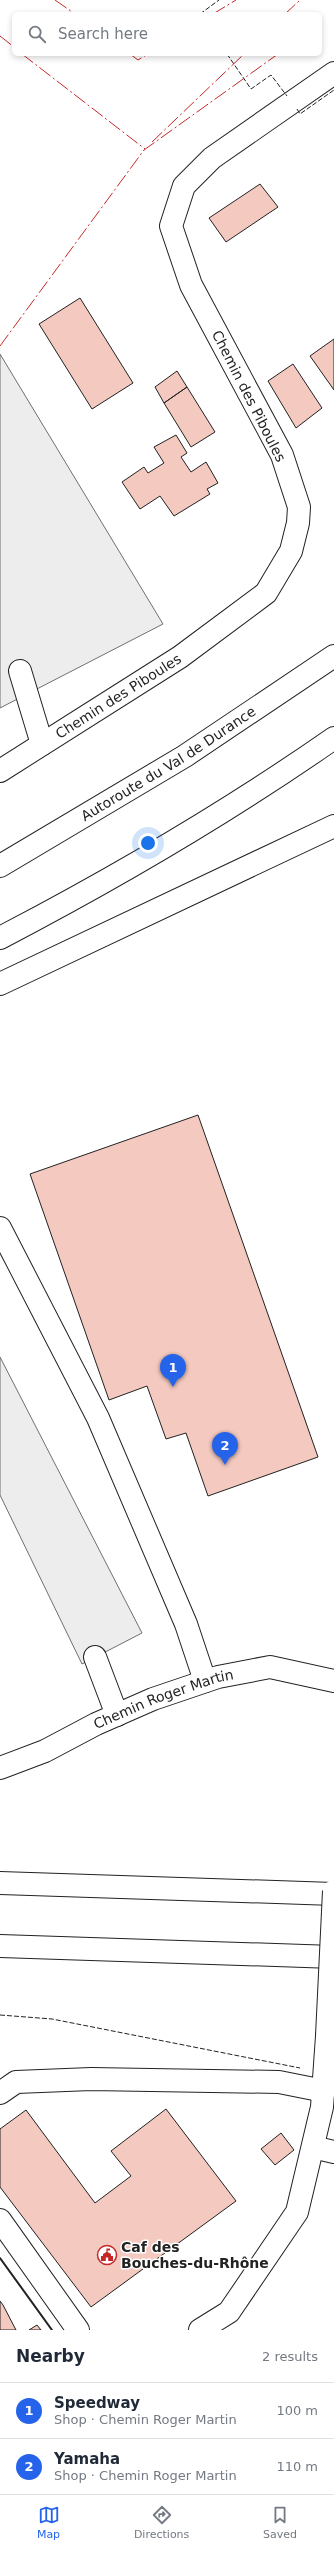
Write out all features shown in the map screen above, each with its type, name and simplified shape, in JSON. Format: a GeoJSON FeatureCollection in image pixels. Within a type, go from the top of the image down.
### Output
{"type":"FeatureCollection","features":[{"type":"Feature","properties":{"kind":"main road","name":"Chemin des Piboules"},"geometry":{"type":"LineString","coordinates":[[0,771],[180,656],[266,593],[291,551],[298,523],[298,508],[282,455],[191,285],[171,226],[184,186],[212,158],[334,73]]}},
{"type":"Feature","properties":{"kind":"main road","name":"Autoroute du Val de Durance"},"geometry":{"type":"LineString","coordinates":[[0,866],[185,756],[334,656]]}},
{"type":"Feature","properties":{"kind":"main road"},"geometry":{"type":"LineString","coordinates":[[20,671],[42,744]]}},
{"type":"Feature","properties":{"kind":"main road"},"geometry":{"type":"LineString","coordinates":[[0,938],[96,888],[290,768],[334,738]]}},
{"type":"Feature","properties":{"kind":"main road"},"geometry":{"type":"LineString","coordinates":[[0,984],[334,826]]}},
{"type":"Feature","properties":{"kind":"main road"},"geometry":{"type":"LineString","coordinates":[[0,1228],[98,1418],[186,1624],[205,1681]]}},
{"type":"Feature","properties":{"kind":"main road"},"geometry":{"type":"LineString","coordinates":[[95,1657],[117,1715]]}},
{"type":"Feature","properties":{"kind":"main road","name":"Chemin Roger Martin"},"geometry":{"type":"LineString","coordinates":[[0,1768],[45,1750],[117,1715],[205,1681],[270,1667],[334,1681]]}},
{"type":"Feature","properties":{"kind":"main road"},"geometry":{"type":"LineString","coordinates":[[0,1883],[334,1892],[324,2090],[313,2147],[297,2212],[230,2312],[200,2330]]}},
{"type":"Feature","properties":{"kind":"main road"},"geometry":{"type":"LineString","coordinates":[[0,1946],[334,1957]]}},
{"type":"Feature","properties":{"kind":"main road"},"geometry":{"type":"LineString","coordinates":[[0,2093],[16,2082],[91,2079],[280,2082],[324,2090]]}},
{"type":"Feature","properties":{"kind":"main road"},"geometry":{"type":"LineString","coordinates":[[313,2147],[334,2152]]}},
{"type":"Feature","properties":{"kind":"main road"},"geometry":{"type":"LineString","coordinates":[[0,2220],[78,2330]]}},
{"type":"Feature","properties":{"kind":"shaded area"},"geometry":{"type":"Polygon","coordinates":[[[0,354],[163,624],[0,708],[0,354]]]}},
{"type":"Feature","properties":{"kind":"shaded area"},"geometry":{"type":"Polygon","coordinates":[[[0,1357],[142,1633],[82,1664],[0,1495],[0,1357]]]}},
{"type":"Feature","properties":{"kind":"building"},"geometry":{"type":"Polygon","coordinates":[[[260,184],[278,207],[226,242],[209,218],[260,184]]]}},
{"type":"Feature","properties":{"kind":"building"},"geometry":{"type":"Polygon","coordinates":[[[80,298],[133,383],[92,409],[39,324],[80,298]]]}},
{"type":"Feature","properties":{"kind":"building"},"geometry":{"type":"Polygon","coordinates":[[[334,339],[334,390],[310,356],[334,339]]]}},
{"type":"Feature","properties":{"kind":"building"},"geometry":{"type":"Polygon","coordinates":[[[293,364],[322,408],[296,428],[268,381],[293,364]]]}},
{"type":"Feature","properties":{"kind":"building"},"geometry":{"type":"Polygon","coordinates":[[[177,371],[187,387],[164,403],[155,387],[177,371]]]}},
{"type":"Feature","properties":{"kind":"building"},"geometry":{"type":"Polygon","coordinates":[[[187,387],[215,432],[191,447],[164,403],[187,387]]]}},
{"type":"Feature","properties":{"kind":"building"},"geometry":{"type":"Polygon","coordinates":[[[176,435],[187,453],[181,457],[191,472],[206,462],[218,483],[207,489],[210,494],[174,516],[160,496],[140,509],[122,482],[144,467],[148,473],[164,463],[154,447],[176,435]]]}},
{"type":"Feature","properties":{"kind":"building"},"geometry":{"type":"Polygon","coordinates":[[[198,1115],[318,1457],[208,1496],[186,1433],[166,1439],[147,1386],[109,1400],[30,1174],[198,1115]]]}},
{"type":"Feature","properties":{"kind":"building","name":"Caf des Bouches-du-Rhône"},"geometry":{"type":"Polygon","coordinates":[[[166,2109],[236,2201],[91,2307],[0,2187],[0,2129],[26,2110],[95,2203],[131,2176],[111,2151],[166,2109]]]}},
{"type":"Feature","properties":{"kind":"building"},"geometry":{"type":"Polygon","coordinates":[[[281,2133],[294,2150],[275,2165],[261,2149],[281,2133]]]}},
{"type":"Feature","properties":{"kind":"building"},"geometry":{"type":"Polygon","coordinates":[[[0,2301],[3,2305],[16,2330],[0,2330],[0,2301]]]}},
{"type":"Feature","properties":{"kind":"building"},"geometry":{"type":"Polygon","coordinates":[[[37,2325],[41,2330],[29,2330],[37,2325]]]}},
{"type":"Feature","properties":{"kind":"fence"},"geometry":{"type":"LineString","coordinates":[[203,12],[219,0]]}},
{"type":"Feature","properties":{"kind":"fence"},"geometry":{"type":"LineString","coordinates":[[228,56],[251,89],[271,75],[287,96]]}},
{"type":"Feature","properties":{"kind":"fence"},"geometry":{"type":"LineString","coordinates":[[297,109],[300,114],[334,90]]}},
{"type":"Feature","properties":{"kind":"fence"},"geometry":{"type":"LineString","coordinates":[[0,2015],[52,2019],[300,2068]]}},
{"type":"Feature","properties":{"kind":"wall"},"geometry":{"type":"LineString","coordinates":[[0,2258],[52,2330]]}},
{"type":"Feature","properties":{"kind":"power"},"geometry":{"type":"LineString","coordinates":[[55,0],[72,12]]}},
{"type":"Feature","properties":{"kind":"power"},"geometry":{"type":"LineString","coordinates":[[216,12],[236,0]]}},
{"type":"Feature","properties":{"kind":"power"},"geometry":{"type":"LineString","coordinates":[[287,12],[299,1]]}},
{"type":"Feature","properties":{"kind":"power"},"geometry":{"type":"LineString","coordinates":[[0,36],[12,45]]}},
{"type":"Feature","properties":{"kind":"power"},"geometry":{"type":"LineString","coordinates":[[25,56],[145,149]]}},
{"type":"Feature","properties":{"kind":"power"},"geometry":{"type":"LineString","coordinates":[[133,56],[138,60],[145,56]]}},
{"type":"Feature","properties":{"kind":"power"},"geometry":{"type":"LineString","coordinates":[[152,142],[242,56]]}},
{"type":"Feature","properties":{"kind":"power"},"geometry":{"type":"LineString","coordinates":[[0,346],[144,150],[275,56]]}},
{"type":"Feature","properties":{"kind":"place","name":"Speedway"},"geometry":{"type":"Point","coordinates":[173,1387]}},
{"type":"Feature","properties":{"kind":"place","name":"Yamaha"},"geometry":{"type":"Point","coordinates":[225,1465]}},
{"type":"Feature","properties":{"kind":"place","name":"Caf des Bouches-du-Rhône"},"geometry":{"type":"Point","coordinates":[107,2255]}}]}
